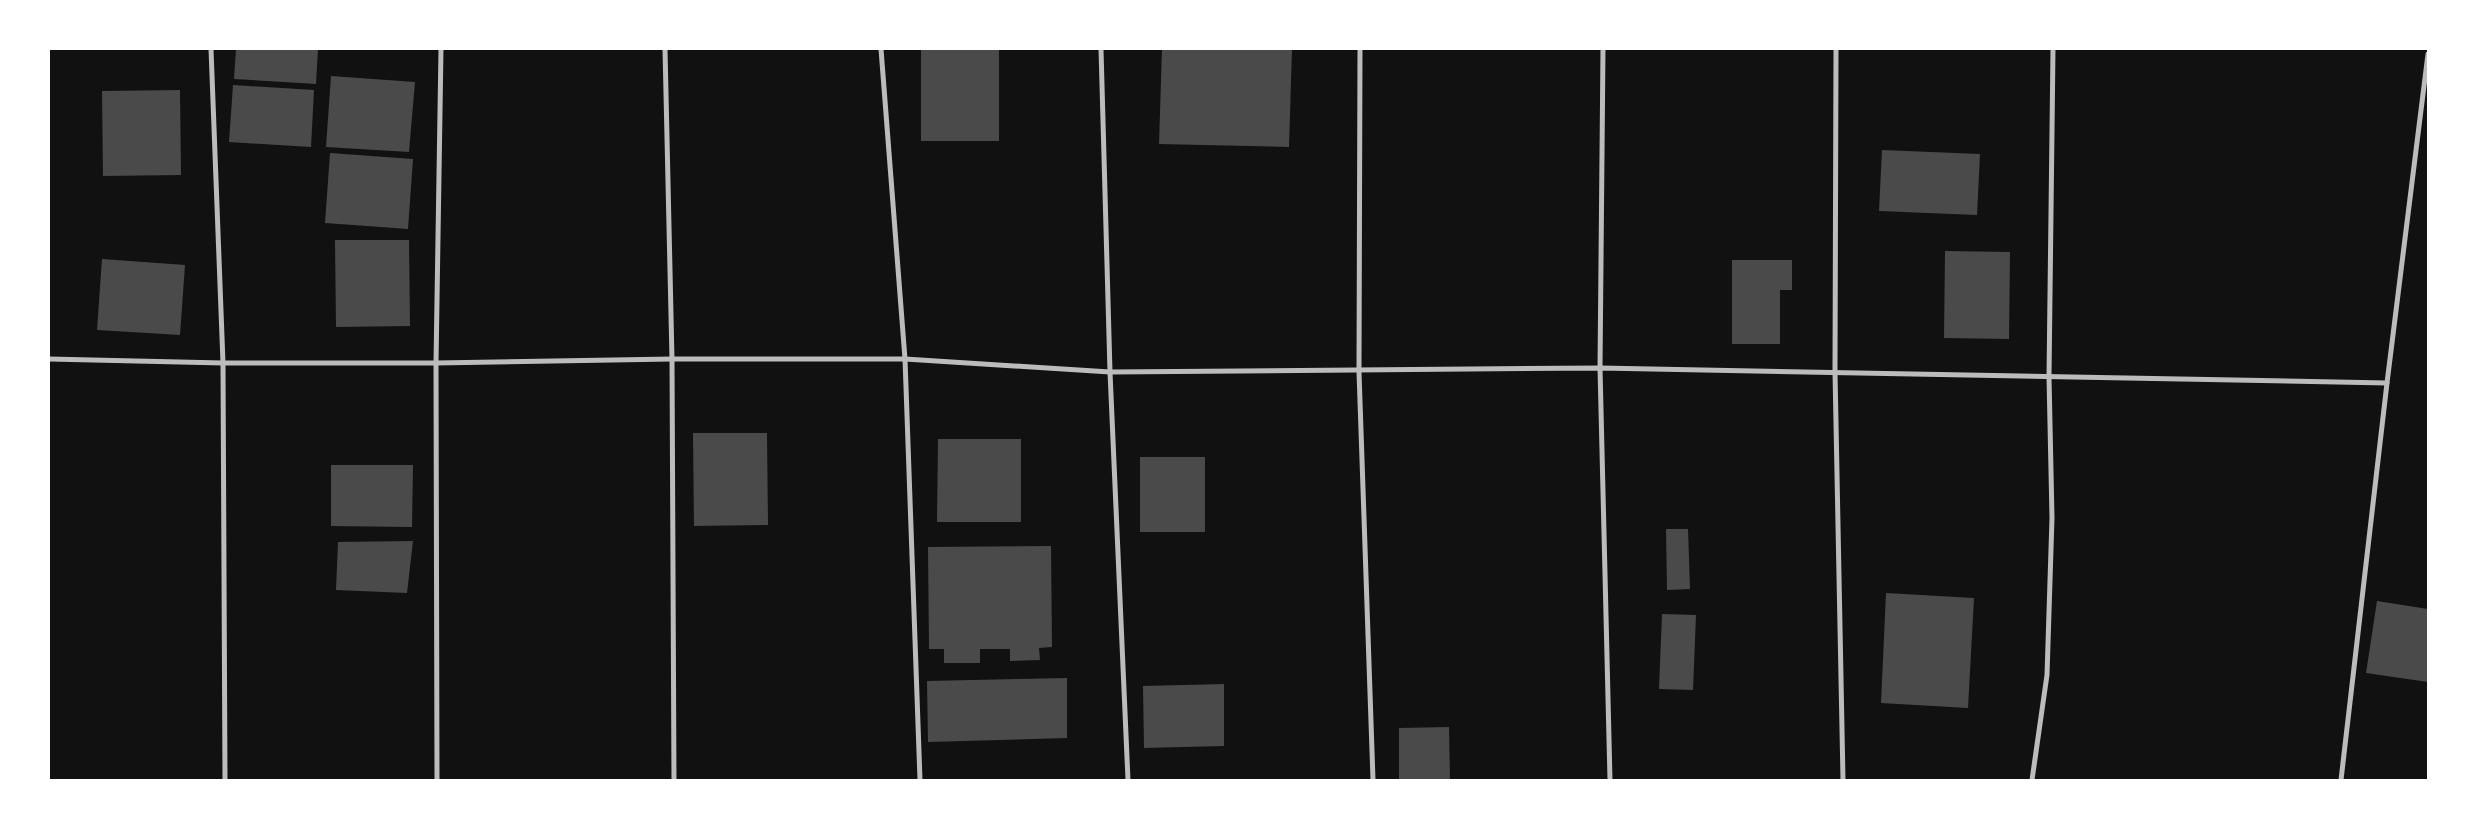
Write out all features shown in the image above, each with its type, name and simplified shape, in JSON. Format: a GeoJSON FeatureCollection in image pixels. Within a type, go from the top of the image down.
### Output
{"type":"FeatureCollection","features":[{"type":"Feature","properties":{"kind":"street"},"geometry":{"type":"LineString","coordinates":[[211,49],[223,363],[225,780]]}},
{"type":"Feature","properties":{"kind":"street"},"geometry":{"type":"LineString","coordinates":[[437,780],[436,363],[441,49]]}},
{"type":"Feature","properties":{"kind":"street"},"geometry":{"type":"LineString","coordinates":[[665,49],[672,359],[674,780]]}},
{"type":"Feature","properties":{"kind":"street"},"geometry":{"type":"LineString","coordinates":[[881,49],[904,359],[920,780]]}},
{"type":"Feature","properties":{"kind":"street"},"geometry":{"type":"LineString","coordinates":[[1101,49],[1110,372],[1128,780]]}},
{"type":"Feature","properties":{"kind":"street"},"geometry":{"type":"LineString","coordinates":[[1360,49],[1359,372],[1374,780]]}},
{"type":"Feature","properties":{"kind":"street"},"geometry":{"type":"LineString","coordinates":[[1603,49],[1600,368],[1610,780]]}},
{"type":"Feature","properties":{"kind":"street"},"geometry":{"type":"LineString","coordinates":[[1836,49],[1835,372],[1843,780]]}},
{"type":"Feature","properties":{"kind":"street"},"geometry":{"type":"LineString","coordinates":[[2032,780],[2047,675],[2052,518],[2049,377],[2053,49]]}},
{"type":"Feature","properties":{"kind":"street"},"geometry":{"type":"LineString","coordinates":[[2341,780],[2387,383],[2428,54]]}},
{"type":"Feature","properties":{"kind":"street"},"geometry":{"type":"LineString","coordinates":[[49,359],[223,363],[904,359],[1110,372],[1359,372],[1600,368],[2387,383]]}},
{"type":"Feature","properties":{"kind":"building"},"geometry":{"type":"Polygon","coordinates":[[[236,49],[318,49],[316,84],[234,79],[236,49]]]}},
{"type":"Feature","properties":{"kind":"building"},"geometry":{"type":"Polygon","coordinates":[[[921,49],[999,49],[999,141],[921,141],[921,49]]]}},
{"type":"Feature","properties":{"kind":"building"},"geometry":{"type":"Polygon","coordinates":[[[1162,49],[1292,49],[1289,147],[1159,144],[1162,49]]]}},
{"type":"Feature","properties":{"kind":"building"},"geometry":{"type":"Polygon","coordinates":[[[331,76],[415,82],[409,152],[326,147],[331,76]]]}},
{"type":"Feature","properties":{"kind":"building"},"geometry":{"type":"Polygon","coordinates":[[[233,85],[314,90],[311,147],[229,142],[233,85]]]}},
{"type":"Feature","properties":{"kind":"building"},"geometry":{"type":"Polygon","coordinates":[[[180,90],[181,175],[103,176],[102,91],[180,90]]]}},
{"type":"Feature","properties":{"kind":"building"},"geometry":{"type":"Polygon","coordinates":[[[1882,150],[1980,154],[1977,215],[1879,211],[1882,150]]]}},
{"type":"Feature","properties":{"kind":"building"},"geometry":{"type":"Polygon","coordinates":[[[330,153],[413,159],[408,229],[325,223],[330,153]]]}},
{"type":"Feature","properties":{"kind":"building"},"geometry":{"type":"Polygon","coordinates":[[[335,240],[409,240],[410,326],[336,327],[335,240]]]}},
{"type":"Feature","properties":{"kind":"building"},"geometry":{"type":"Polygon","coordinates":[[[1945,251],[2010,252],[2009,339],[1944,338],[1945,251]]]}},
{"type":"Feature","properties":{"kind":"building"},"geometry":{"type":"Polygon","coordinates":[[[102,259],[185,265],[180,335],[97,330],[102,259]]]}},
{"type":"Feature","properties":{"kind":"building"},"geometry":{"type":"Polygon","coordinates":[[[1732,260],[1792,260],[1792,290],[1780,290],[1780,344],[1732,344],[1732,260]]]}},
{"type":"Feature","properties":{"kind":"building"},"geometry":{"type":"Polygon","coordinates":[[[693,433],[767,433],[768,525],[694,526],[693,433]]]}},
{"type":"Feature","properties":{"kind":"building"},"geometry":{"type":"Polygon","coordinates":[[[938,439],[1021,439],[1021,522],[937,522],[938,439]]]}},
{"type":"Feature","properties":{"kind":"building"},"geometry":{"type":"Polygon","coordinates":[[[1140,457],[1205,457],[1205,532],[1140,532],[1140,457]]]}},
{"type":"Feature","properties":{"kind":"building"},"geometry":{"type":"Polygon","coordinates":[[[331,465],[413,465],[412,527],[331,526],[331,465]]]}},
{"type":"Feature","properties":{"kind":"building"},"geometry":{"type":"Polygon","coordinates":[[[1666,529],[1688,529],[1690,589],[1667,590],[1666,529]]]}},
{"type":"Feature","properties":{"kind":"building"},"geometry":{"type":"Polygon","coordinates":[[[413,541],[407,593],[336,590],[338,542],[413,541]]]}},
{"type":"Feature","properties":{"kind":"building"},"geometry":{"type":"Polygon","coordinates":[[[1051,546],[1052,647],[1039,648],[1040,660],[1010,661],[1010,649],[980,649],[980,663],[944,663],[944,649],[929,649],[928,547],[1051,546]]]}},
{"type":"Feature","properties":{"kind":"building"},"geometry":{"type":"Polygon","coordinates":[[[1886,593],[1974,598],[1968,708],[1881,703],[1886,593]]]}},
{"type":"Feature","properties":{"kind":"building"},"geometry":{"type":"Polygon","coordinates":[[[2377,601],[2428,609],[2428,682],[2366,673],[2377,601]]]}},
{"type":"Feature","properties":{"kind":"building"},"geometry":{"type":"Polygon","coordinates":[[[1662,614],[1696,615],[1693,690],[1659,689],[1662,614]]]}},
{"type":"Feature","properties":{"kind":"building"},"geometry":{"type":"Polygon","coordinates":[[[1067,678],[1067,738],[928,742],[927,681],[1067,678]]]}},
{"type":"Feature","properties":{"kind":"building"},"geometry":{"type":"Polygon","coordinates":[[[1224,684],[1224,746],[1144,748],[1143,686],[1224,684]]]}},
{"type":"Feature","properties":{"kind":"building"},"geometry":{"type":"Polygon","coordinates":[[[1449,727],[1450,780],[1399,780],[1399,728],[1449,727]]]}}]}
